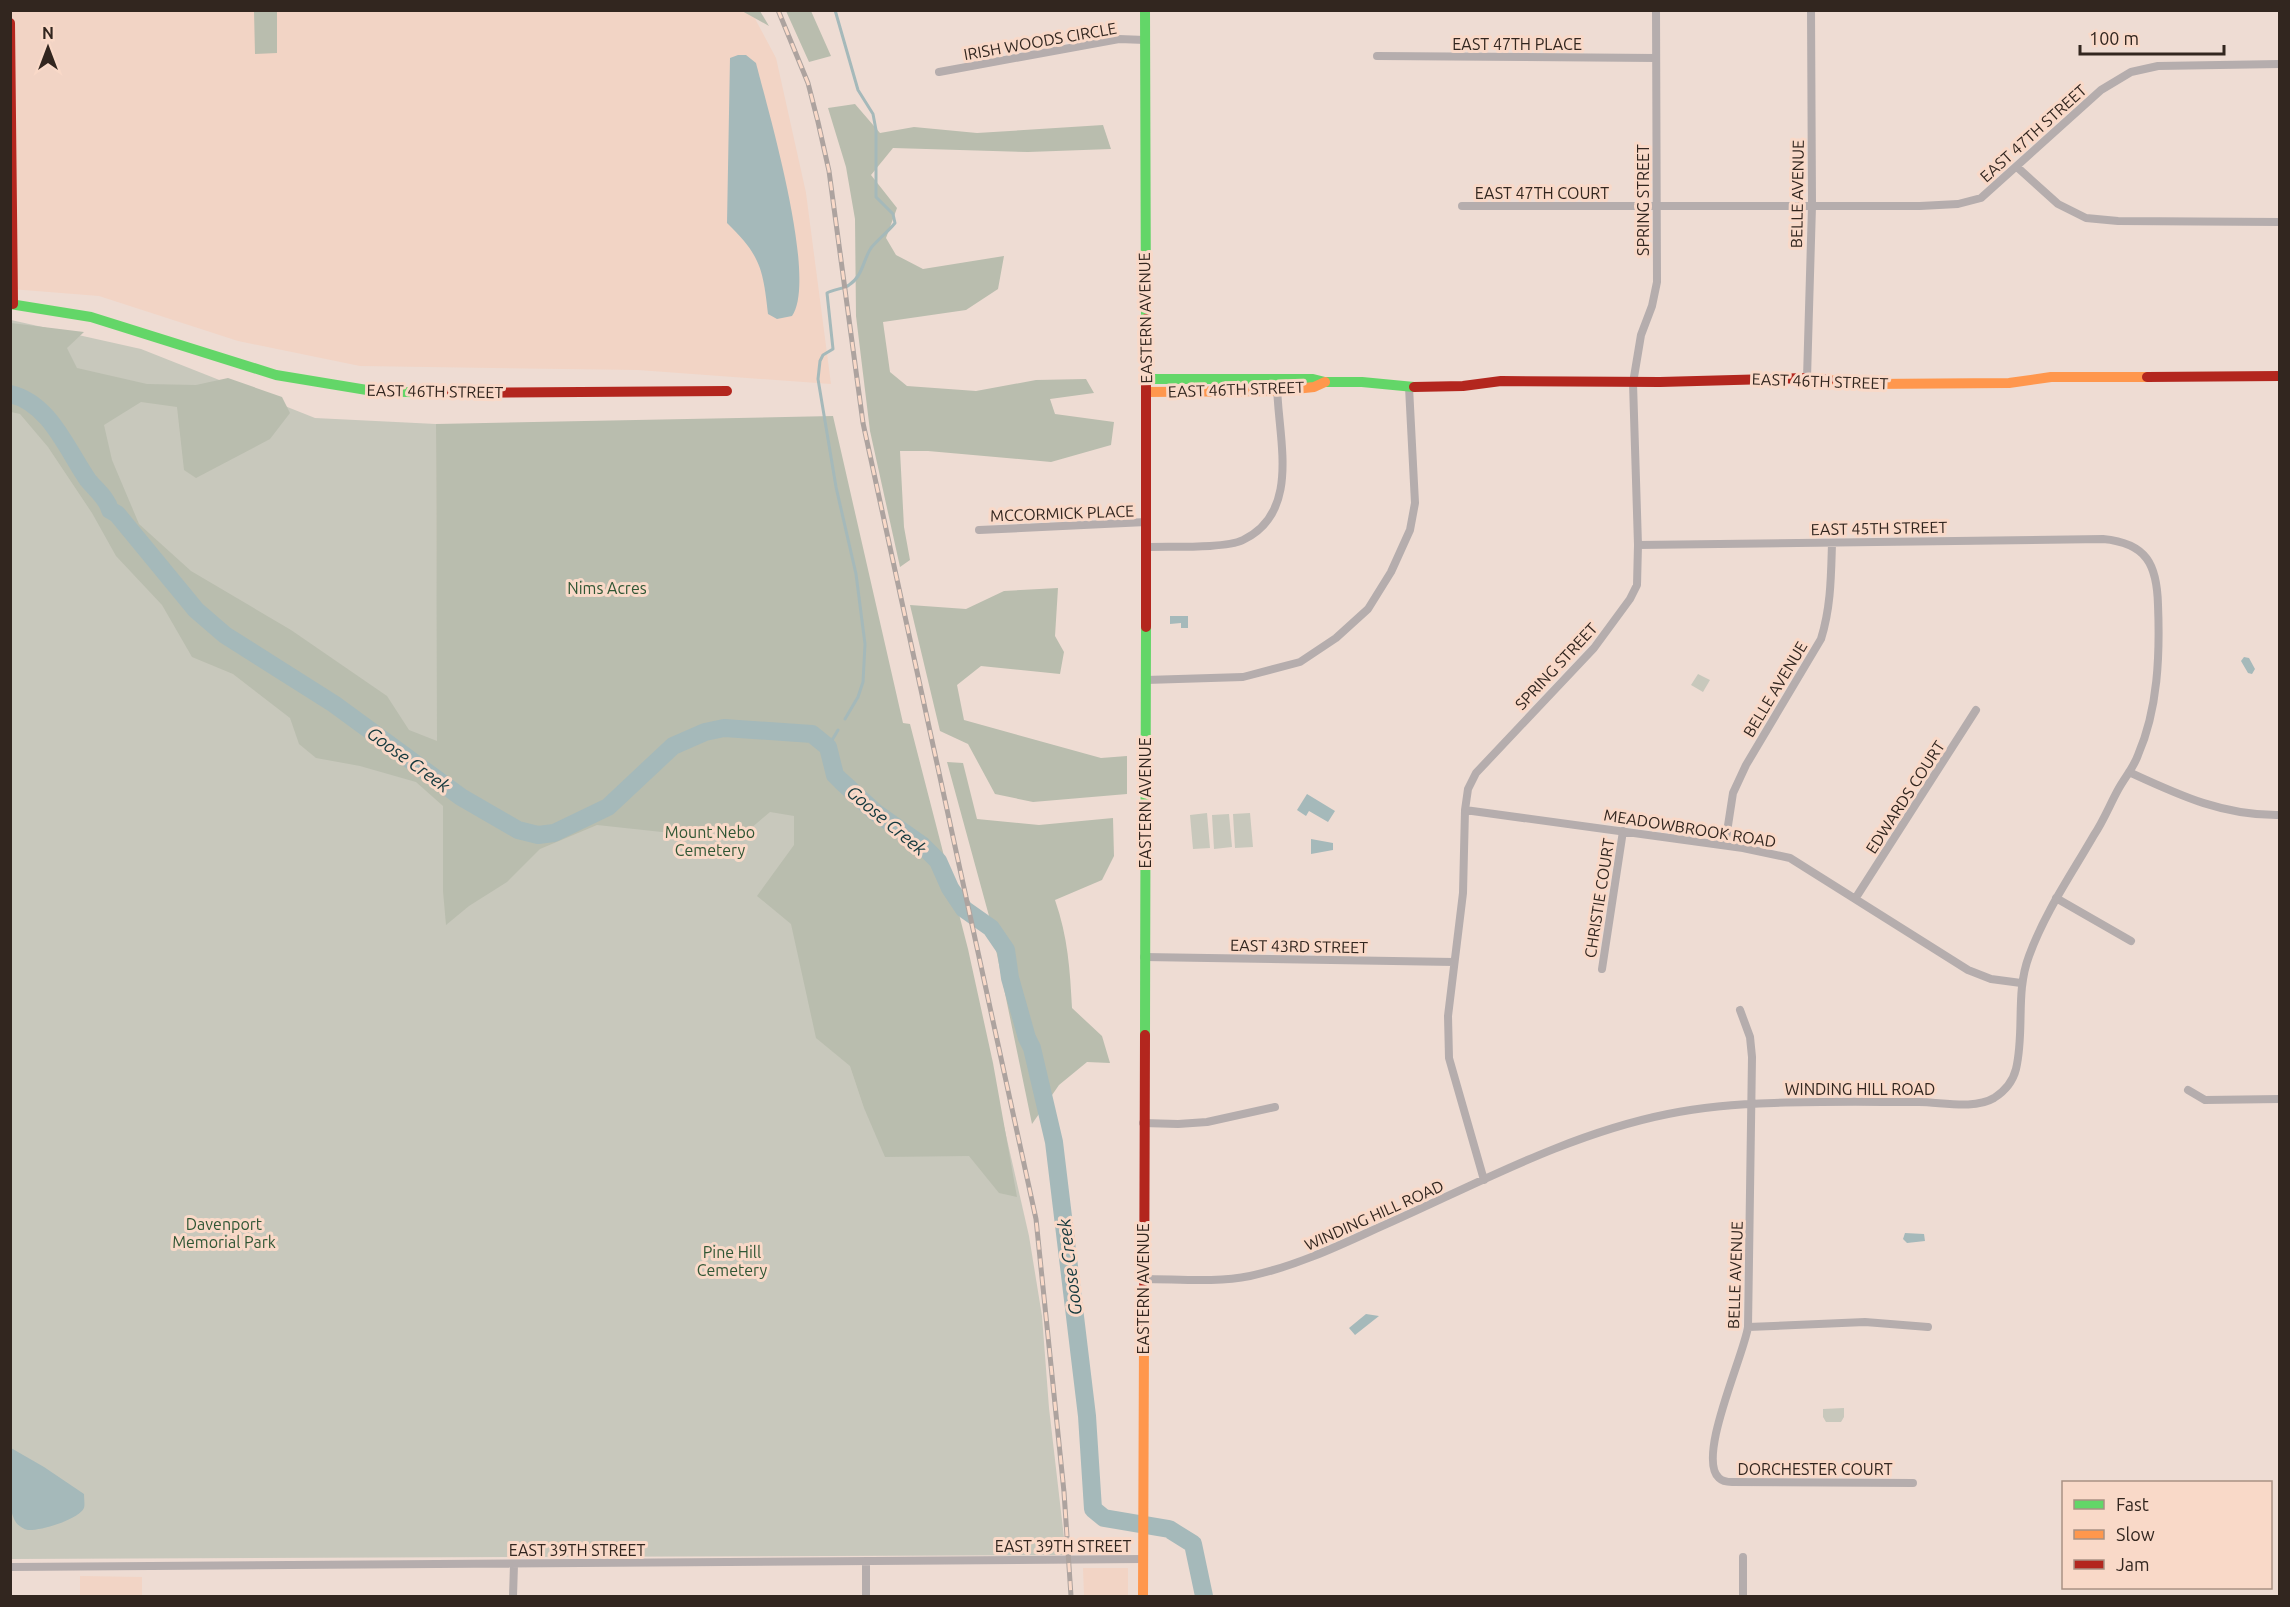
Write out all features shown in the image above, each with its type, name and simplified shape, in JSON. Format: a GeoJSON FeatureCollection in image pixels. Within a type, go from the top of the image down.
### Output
{"type":"FeatureCollection","features":[{"type":"Feature","properties":{"kind":"street","name":"EASTERN AVENUE"},"geometry":{"type":"LineString","coordinates":[[1143,1596],[1146,680],[1146,379],[1143,212],[1145,10]]}},
{"type":"Feature","properties":{"kind":"street","name":"SPRING STREET"},"geometry":{"type":"LineString","coordinates":[[1484,1180],[1449,1058],[1448,1016],[1463,893],[1465,810],[1468,789],[1476,773],[1594,648],[1630,599],[1637,585],[1633,382],[1641,335],[1656,295],[1656,10]]}},
{"type":"Feature","properties":{"kind":"street","name":"BELLE AVENUE"},"geometry":{"type":"LineString","coordinates":[[1807,378],[1812,206],[1811,10]]}},
{"type":"Feature","properties":{"kind":"street"},"geometry":{"type":"LineString","coordinates":[[10,23],[12,304]]}},
{"type":"Feature","properties":{"kind":"street","name":"IRISH WOODS CIRCLE"},"geometry":{"type":"LineString","coordinates":[[939,72],[1119,39],[1145,40]]}},
{"type":"Feature","properties":{"kind":"street","name":"EAST 47TH PLACE"},"geometry":{"type":"LineString","coordinates":[[1377,56],[1656,58]]}},
{"type":"Feature","properties":{"kind":"street","name":"EAST 47TH STREET"},"geometry":{"type":"LineString","coordinates":[[1657,206],[1920,207],[1958,204],[1981,198],[2101,90],[2132,72],[2158,66],[2280,64]]}},
{"type":"Feature","properties":{"kind":"street"},"geometry":{"type":"LineString","coordinates":[[2017,167],[2058,204],[2086,218],[2118,221],[2280,222]]}},
{"type":"Feature","properties":{"kind":"street","name":"EAST 47TH COURT"},"geometry":{"type":"LineString","coordinates":[[1462,206],[1657,206]]}},
{"type":"Feature","properties":{"kind":"street","name":"EAST 46TH STREET"},"geometry":{"type":"LineString","coordinates":[[12,304],[91,317],[276,375],[373,391],[449,394],[727,391]]}},
{"type":"Feature","properties":{"kind":"street","name":"EAST 46TH STREET"},"geometry":{"type":"LineString","coordinates":[[1146,379],[1313,379],[1325,382],[1362,382],[1409,387],[1462,386],[1501,381],[1633,382],[1807,378],[1868,384],[2008,382],[2051,377],[2280,376]]}},
{"type":"Feature","properties":{"kind":"street"},"geometry":{"type":"LineString","coordinates":[[1146,547],[1209,546],[1242,541],[1274,511],[1280,496],[1283,474],[1277,380]]}},
{"type":"Feature","properties":{"kind":"street","name":"EAST 46TH STREET"},"geometry":{"type":"LineString","coordinates":[[1146,392],[1276,391],[1314,387],[1325,382]]}},
{"type":"Feature","properties":{"kind":"street"},"geometry":{"type":"LineString","coordinates":[[1146,680],[1244,676],[1300,662],[1336,638],[1368,609],[1391,572],[1410,530],[1414,502],[1409,387]]}},
{"type":"Feature","properties":{"kind":"street","name":"MCCORMICK PLACE"},"geometry":{"type":"LineString","coordinates":[[979,530],[1146,522]]}},
{"type":"Feature","properties":{"kind":"street","name":"EAST 45TH STREET"},"geometry":{"type":"LineString","coordinates":[[1638,545],[2103,539],[2121,541]]}},
{"type":"Feature","properties":{"kind":"street","name":"WINDING HILL ROAD"},"geometry":{"type":"LineString","coordinates":[[1143,1280],[1245,1277],[1314,1257],[1539,1155],[1621,1125],[1715,1106],[1923,1102],[1967,1104],[1991,1100],[2009,1086],[2016,1070],[2021,983],[2040,927],[2098,830],[2138,757],[2149,720],[2157,676],[2159,621],[2154,570],[2146,556],[2121,541]]}},
{"type":"Feature","properties":{"kind":"street","name":"BELLE AVENUE"},"geometry":{"type":"LineString","coordinates":[[1725,845],[1733,793],[1746,765],[1821,639],[1831,590],[1832,543]]}},
{"type":"Feature","properties":{"kind":"street","name":"EDWARDS COURT"},"geometry":{"type":"LineString","coordinates":[[1855,899],[1976,710]]}},
{"type":"Feature","properties":{"kind":"street"},"geometry":{"type":"LineString","coordinates":[[2129,772],[2193,801],[2261,816],[2280,815]]}},
{"type":"Feature","properties":{"kind":"street","name":"MEADOWBROOK ROAD"},"geometry":{"type":"LineString","coordinates":[[1465,810],[1725,845],[1790,858],[1968,970],[1992,979],[2021,983]]}},
{"type":"Feature","properties":{"kind":"street","name":"CHRISTIE COURT"},"geometry":{"type":"LineString","coordinates":[[1602,969],[1623,831]]}},
{"type":"Feature","properties":{"kind":"street"},"geometry":{"type":"LineString","coordinates":[[2056,898],[2131,941]]}},
{"type":"Feature","properties":{"kind":"street","name":"EAST 43RD STREET"},"geometry":{"type":"LineString","coordinates":[[1144,957],[1454,962]]}},
{"type":"Feature","properties":{"kind":"street","name":"BELLE AVENUE"},"geometry":{"type":"LineString","coordinates":[[1718,1477],[1714,1466],[1717,1424],[1727,1389],[1743,1351],[1748,1327],[1752,1058],[1750,1037],[1740,1010]]}},
{"type":"Feature","properties":{"kind":"street"},"geometry":{"type":"LineString","coordinates":[[2188,1090],[2205,1100],[2280,1099]]}},
{"type":"Feature","properties":{"kind":"street"},"geometry":{"type":"LineString","coordinates":[[1143,1123],[1207,1122],[1275,1107]]}},
{"type":"Feature","properties":{"kind":"street"},"geometry":{"type":"LineString","coordinates":[[1748,1327],[1865,1322],[1928,1327]]}},
{"type":"Feature","properties":{"kind":"street","name":"DORCHESTER COURT"},"geometry":{"type":"LineString","coordinates":[[1718,1477],[1732,1482],[1913,1483]]}},
{"type":"Feature","properties":{"kind":"street"},"geometry":{"type":"LineString","coordinates":[[1743,1557],[1743,1596]]}},
{"type":"Feature","properties":{"kind":"street","name":"EAST 39TH STREET"},"geometry":{"type":"LineString","coordinates":[[10,1567],[1143,1559]]}},
{"type":"Feature","properties":{"kind":"street"},"geometry":{"type":"LineString","coordinates":[[866,1561],[866,1596]]}},
{"type":"Feature","properties":{"kind":"street"},"geometry":{"type":"LineString","coordinates":[[513,1596],[514,1563]]}},
{"type":"Feature","properties":{"kind":"shaded area"},"geometry":{"type":"Polygon","coordinates":[[[10,11],[751,11],[776,58],[806,193],[831,384],[638,370],[360,366],[238,341],[99,296],[11,289],[10,11]]]}},
{"type":"Feature","properties":{"kind":"shaded area"},"geometry":{"type":"Polygon","coordinates":[[[746,55],[756,63],[780,154],[795,232],[799,267],[798,296],[792,316],[777,319],[768,314],[762,273],[758,263],[747,244],[727,223],[730,58],[746,55]]]}},
{"type":"Feature","properties":{"kind":"shaded area"},"geometry":{"type":"Polygon","coordinates":[[[1170,616],[1188,616],[1188,628],[1181,628],[1181,623],[1170,624],[1170,616]]]}},
{"type":"Feature","properties":{"kind":"shaded area"},"geometry":{"type":"Polygon","coordinates":[[[2244,657],[2249,658],[2255,669],[2252,674],[2248,673],[2241,661],[2244,657]]]}},
{"type":"Feature","properties":{"kind":"shaded area"},"geometry":{"type":"Polygon","coordinates":[[[1307,794],[1335,811],[1328,822],[1309,811],[1306,816],[1297,810],[1307,794]]]}},
{"type":"Feature","properties":{"kind":"shaded area"},"geometry":{"type":"Polygon","coordinates":[[[1311,839],[1333,843],[1333,850],[1311,854],[1311,839]]]}},
{"type":"Feature","properties":{"kind":"shaded area"},"geometry":{"type":"Polygon","coordinates":[[[1905,1233],[1924,1234],[1925,1241],[1907,1243],[1903,1239],[1905,1233]]]}},
{"type":"Feature","properties":{"kind":"shaded area"},"geometry":{"type":"Polygon","coordinates":[[[1366,1314],[1379,1316],[1355,1335],[1349,1328],[1366,1314]]]}},
{"type":"Feature","properties":{"kind":"shaded area"},"geometry":{"type":"Polygon","coordinates":[[[11,1448],[84,1494],[84,1508],[74,1517],[58,1524],[41,1529],[24,1529],[14,1519],[10,1503],[11,1448]]]}},
{"type":"Feature","properties":{"kind":"shaded area"},"geometry":{"type":"Polygon","coordinates":[[[1083,1568],[1128,1568],[1128,1596],[1084,1596],[1083,1568]]]}},
{"type":"Feature","properties":{"kind":"shaded area"},"geometry":{"type":"Polygon","coordinates":[[[80,1576],[142,1577],[142,1596],[80,1596],[80,1576]]]}},
{"type":"Feature","properties":{"kind":"green space"},"geometry":{"type":"Polygon","coordinates":[[[254,11],[277,11],[277,53],[255,54],[254,11]]]}},
{"type":"Feature","properties":{"kind":"green space"},"geometry":{"type":"Polygon","coordinates":[[[742,11],[760,11],[769,26],[742,11]]]}},
{"type":"Feature","properties":{"kind":"green space"},"geometry":{"type":"Polygon","coordinates":[[[786,11],[811,11],[831,56],[809,62],[786,11]]]}},
{"type":"Feature","properties":{"kind":"green space"},"geometry":{"type":"Polygon","coordinates":[[[855,104],[880,133],[914,127],[977,133],[1103,125],[1111,149],[1028,152],[893,148],[871,175],[897,208],[886,238],[896,255],[923,269],[1004,256],[998,289],[966,310],[883,322],[890,372],[907,386],[976,391],[1036,380],[1086,379],[1094,393],[1050,399],[1055,414],[1114,422],[1111,445],[1051,462],[928,451],[900,451],[904,527],[910,560],[900,567],[870,431],[856,316],[855,219],[846,167],[828,108],[855,104]]]}},
{"type":"Feature","properties":{"kind":"green space"},"geometry":{"type":"Polygon","coordinates":[[[11,320],[141,349],[315,418],[436,424],[438,770],[699,727],[961,938],[1029,1236],[1042,1316],[1049,1408],[1066,1555],[11,1559],[11,320]]]}},
{"type":"Feature","properties":{"kind":"green space","name":"Nims Acres"},"geometry":{"type":"Polygon","coordinates":[[[11,323],[84,332],[67,348],[77,368],[147,384],[196,385],[228,378],[282,397],[290,413],[270,439],[196,478],[184,470],[177,407],[141,402],[104,425],[112,460],[139,524],[191,571],[291,630],[387,696],[409,730],[437,741],[436,424],[833,416],[903,723],[910,724],[968,949],[993,1063],[1017,1197],[999,1193],[969,1156],[885,1157],[864,1108],[850,1066],[816,1038],[791,924],[757,896],[794,845],[794,816],[770,812],[743,835],[662,832],[597,825],[540,849],[507,882],[469,906],[446,925],[443,891],[443,806],[416,782],[360,766],[316,758],[299,744],[290,718],[233,674],[192,657],[162,605],[116,556],[92,513],[48,447],[20,414],[11,412],[11,323]]]}},
{"type":"Feature","properties":{"kind":"green space"},"geometry":{"type":"Polygon","coordinates":[[[1058,588],[1055,636],[1064,652],[1060,674],[981,666],[957,685],[964,720],[1101,758],[1127,756],[1127,794],[1033,802],[995,794],[968,744],[940,731],[910,605],[966,609],[1004,591],[1058,588]]]}},
{"type":"Feature","properties":{"kind":"green space"},"geometry":{"type":"Polygon","coordinates":[[[1698,674],[1710,680],[1703,692],[1691,685],[1698,674]]]}},
{"type":"Feature","properties":{"kind":"green space"},"geometry":{"type":"Polygon","coordinates":[[[947,762],[963,763],[977,819],[1039,825],[1113,818],[1114,856],[1102,880],[1055,900],[1066,940],[1072,1008],[1102,1036],[1110,1063],[1087,1062],[1059,1085],[1032,1124],[989,916],[947,762]]]}},
{"type":"Feature","properties":{"kind":"green space"},"geometry":{"type":"Polygon","coordinates":[[[1207,813],[1210,848],[1193,849],[1190,815],[1207,813]]]}},
{"type":"Feature","properties":{"kind":"green space"},"geometry":{"type":"Polygon","coordinates":[[[1250,813],[1253,847],[1235,848],[1233,814],[1250,813]]]}},
{"type":"Feature","properties":{"kind":"green space"},"geometry":{"type":"Polygon","coordinates":[[[1229,814],[1232,847],[1214,849],[1212,815],[1229,814]]]}},
{"type":"Feature","properties":{"kind":"green space"},"geometry":{"type":"Polygon","coordinates":[[[1844,1408],[1844,1417],[1841,1422],[1826,1422],[1823,1417],[1823,1409],[1844,1408]]]}},
{"type":"Feature","properties":{"kind":"waterway"},"geometry":{"type":"LineString","coordinates":[[835,10],[858,90],[873,114],[876,130],[876,197],[893,214],[895,223],[871,248],[854,281],[827,293],[833,349],[823,355],[818,379],[836,487],[856,574],[865,644],[863,682],[858,697],[845,719]]}},
{"type":"Feature","properties":{"kind":"waterway","name":"Goose Creek"},"geometry":{"type":"LineString","coordinates":[[10,394],[24,399],[47,417],[110,510],[117,514],[196,610],[225,635],[334,704],[461,797],[518,830],[538,835],[554,833],[608,807],[673,746],[705,732],[724,728],[812,734],[828,747],[835,775],[875,812],[922,845],[938,861],[950,888],[964,909],[991,928],[1006,950],[1010,978],[1032,1048],[1054,1142],[1087,1416],[1093,1509],[1104,1518],[1169,1529],[1193,1544],[1204,1596]]}},
{"type":"Feature","properties":{"kind":"waterway"},"geometry":{"type":"LineString","coordinates":[[828,747],[838,730]]}},
{"type":"Feature","properties":{"kind":"railway"},"geometry":{"type":"LineString","coordinates":[[778,10],[808,83],[829,171],[863,423],[1036,1219],[1064,1492],[1071,1596]]}},
{"type":"Feature","properties":{"kind":"traffic: fast"},"geometry":{"type":"LineString","coordinates":[[1145,10],[1146,319]]}},
{"type":"Feature","properties":{"kind":"traffic: fast"},"geometry":{"type":"LineString","coordinates":[[10,304],[91,317],[276,375],[373,391],[439,393]]}},
{"type":"Feature","properties":{"kind":"traffic: fast"},"geometry":{"type":"LineString","coordinates":[[1146,379],[1313,379],[1325,382],[1362,382],[1414,387]]}},
{"type":"Feature","properties":{"kind":"traffic: fast"},"geometry":{"type":"LineString","coordinates":[[1145,1035],[1146,627]]}},
{"type":"Feature","properties":{"kind":"traffic: slow"},"geometry":{"type":"LineString","coordinates":[[1829,380],[1868,384],[2009,383],[2051,377],[2147,377]]}},
{"type":"Feature","properties":{"kind":"traffic: slow"},"geometry":{"type":"LineString","coordinates":[[1146,392],[1276,391],[1314,387],[1325,382]]}},
{"type":"Feature","properties":{"kind":"traffic: slow"},"geometry":{"type":"LineString","coordinates":[[1143,1596],[1144,1339]]}},
{"type":"Feature","properties":{"kind":"traffic: jam"},"geometry":{"type":"LineString","coordinates":[[10,23],[13,304]]}},
{"type":"Feature","properties":{"kind":"traffic: jam"},"geometry":{"type":"LineString","coordinates":[[1146,319],[1146,627]]}},
{"type":"Feature","properties":{"kind":"traffic: jam"},"geometry":{"type":"LineString","coordinates":[[2147,377],[2280,376]]}},
{"type":"Feature","properties":{"kind":"traffic: jam"},"geometry":{"type":"LineString","coordinates":[[1414,387],[1463,386],[1501,381],[1660,382],[1807,378],[1829,380]]}},
{"type":"Feature","properties":{"kind":"traffic: jam"},"geometry":{"type":"LineString","coordinates":[[439,393],[727,391]]}},
{"type":"Feature","properties":{"kind":"traffic: jam"},"geometry":{"type":"LineString","coordinates":[[1144,1339],[1145,1035]]}},
{"type":"Feature","properties":{"kind":"park label","name":"Mount Nebo Cemetery"},"geometry":{"type":"Point","coordinates":[710,841]}},
{"type":"Feature","properties":{"kind":"park label","name":"Davenport Memorial Park"},"geometry":{"type":"Point","coordinates":[224,1233]}},
{"type":"Feature","properties":{"kind":"park label","name":"Pine Hill Cemetery"},"geometry":{"type":"Point","coordinates":[732,1261]}}]}
